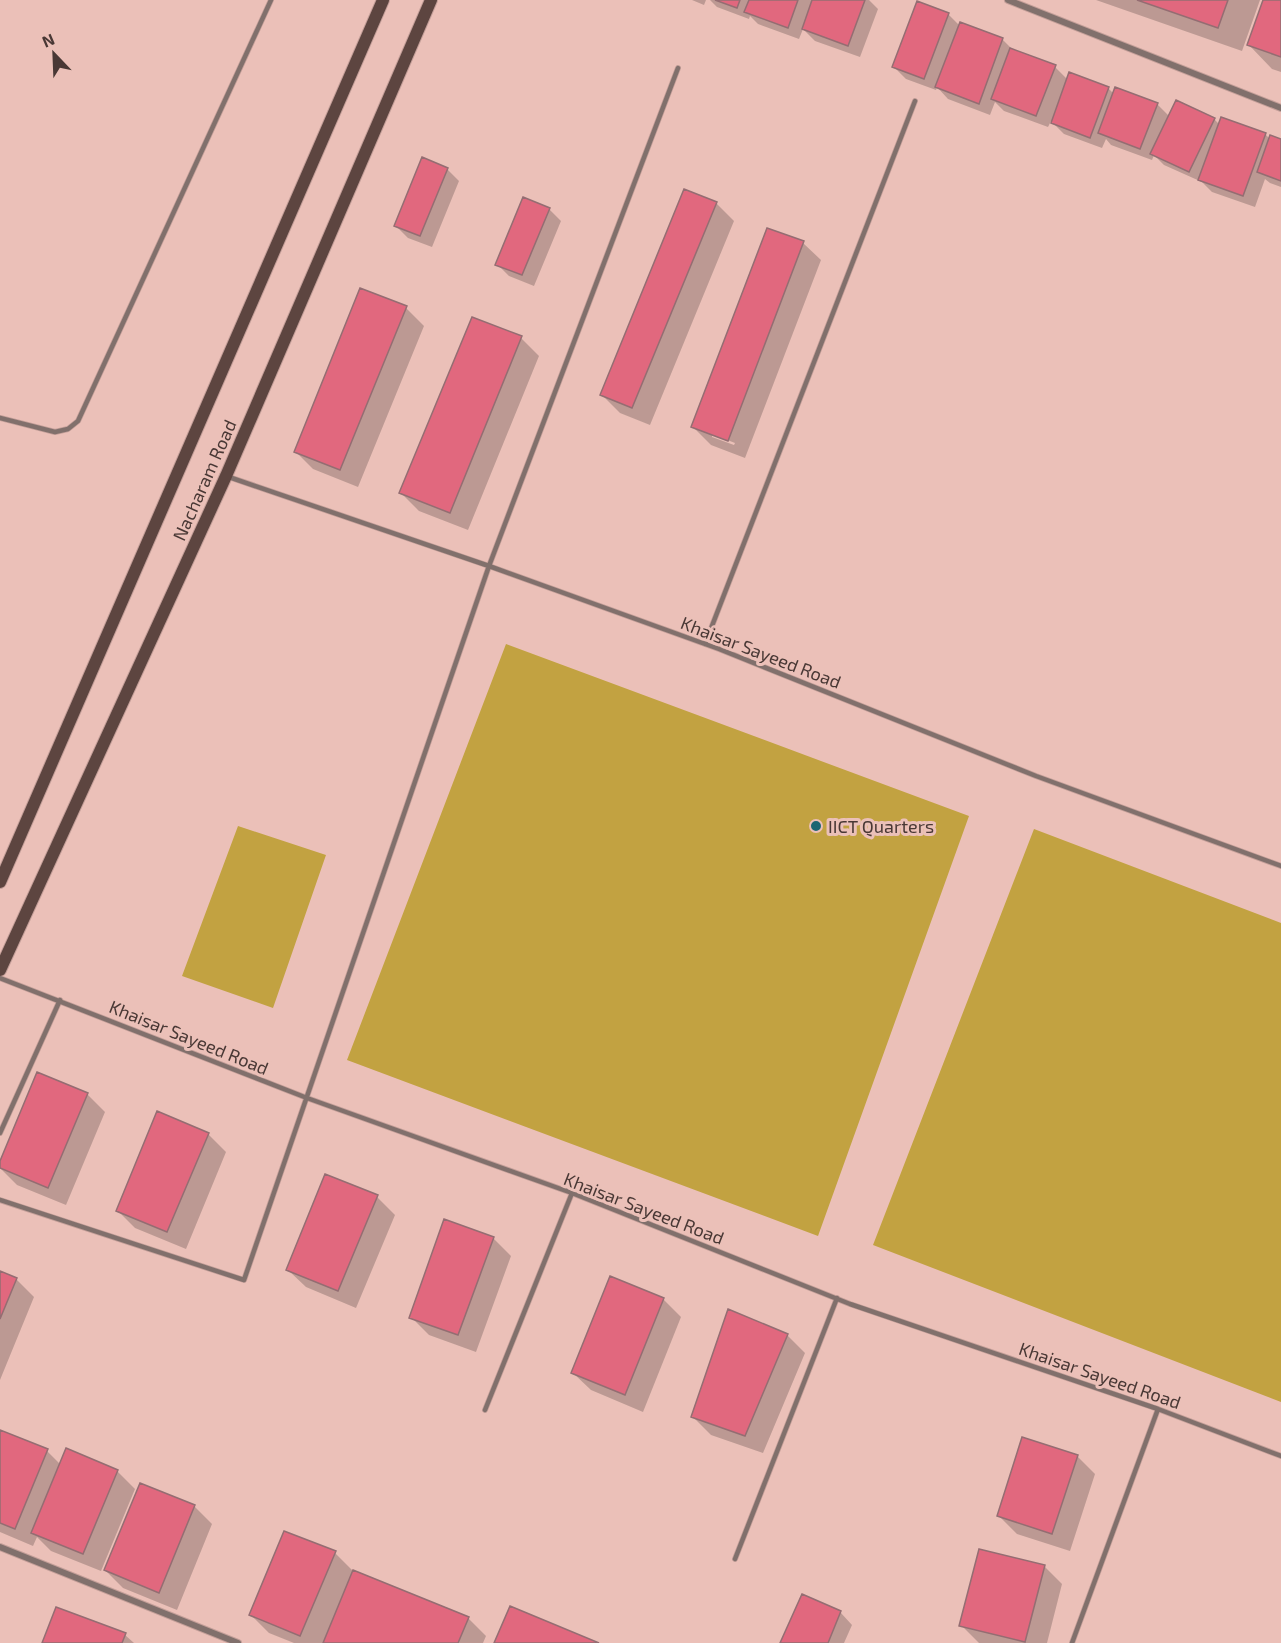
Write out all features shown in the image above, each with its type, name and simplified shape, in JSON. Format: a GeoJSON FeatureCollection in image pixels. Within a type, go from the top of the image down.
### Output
{"type":"FeatureCollection","features":[{"type":"Feature","properties":{"kind":"main road","name":"Nacharam Road"},"geometry":{"type":"LineString","coordinates":[[0,882],[383,0]]}},
{"type":"Feature","properties":{"kind":"main road","name":"Nacharam Road"},"geometry":{"type":"LineString","coordinates":[[0,970],[226,476],[431,0]]}},
{"type":"Feature","properties":{"kind":"street"},"geometry":{"type":"LineString","coordinates":[[1008,0],[1281,108]]}},
{"type":"Feature","properties":{"kind":"street"},"geometry":{"type":"LineString","coordinates":[[0,1547],[238,1643]]}},
{"type":"Feature","properties":{"kind":"lane"},"geometry":{"type":"LineString","coordinates":[[0,418],[56,432],[68,429],[78,421],[271,0]]}},
{"type":"Feature","properties":{"kind":"lane"},"geometry":{"type":"LineString","coordinates":[[0,1200],[244,1280],[489,566],[678,68]]}},
{"type":"Feature","properties":{"kind":"lane"},"geometry":{"type":"LineString","coordinates":[[705,644],[915,101]]}},
{"type":"Feature","properties":{"kind":"lane","name":"Khaisar Sayeed Road"},"geometry":{"type":"LineString","coordinates":[[226,476],[489,566],[705,644],[1036,776],[1281,866]]}},
{"type":"Feature","properties":{"kind":"lane","name":"Khaisar Sayeed Road"},"geometry":{"type":"LineString","coordinates":[[0,978],[307,1098],[572,1193],[837,1298],[1158,1409],[1281,1456]]}},
{"type":"Feature","properties":{"kind":"lane"},"geometry":{"type":"LineString","coordinates":[[0,1133],[60,1000]]}},
{"type":"Feature","properties":{"kind":"lane"},"geometry":{"type":"LineString","coordinates":[[485,1410],[572,1193]]}},
{"type":"Feature","properties":{"kind":"lane"},"geometry":{"type":"LineString","coordinates":[[735,1559],[837,1298]]}},
{"type":"Feature","properties":{"kind":"lane"},"geometry":{"type":"LineString","coordinates":[[1072,1643],[1158,1409]]}},
{"type":"Feature","properties":{"kind":"shaded area"},"geometry":{"type":"Polygon","coordinates":[[[506,644],[969,816],[818,1236],[347,1060],[506,644]]]}},
{"type":"Feature","properties":{"kind":"shaded area"},"geometry":{"type":"Polygon","coordinates":[[[238,826],[326,855],[273,1008],[182,976],[238,826]]]}},
{"type":"Feature","properties":{"kind":"shaded area"},"geometry":{"type":"Polygon","coordinates":[[[1034,829],[1281,923],[1281,1402],[873,1245],[1034,829]]]}},
{"type":"Feature","properties":{"kind":"building"},"geometry":{"type":"Polygon","coordinates":[[[715,0],[740,0],[737,8],[715,0]]]}},
{"type":"Feature","properties":{"kind":"building"},"geometry":{"type":"Polygon","coordinates":[[[749,0],[798,0],[788,28],[744,12],[749,0]]]}},
{"type":"Feature","properties":{"kind":"building"},"geometry":{"type":"Polygon","coordinates":[[[812,0],[865,0],[848,46],[802,29],[812,0]]]}},
{"type":"Feature","properties":{"kind":"building"},"geometry":{"type":"Polygon","coordinates":[[[1137,0],[1228,0],[1218,28],[1137,0]]]}},
{"type":"Feature","properties":{"kind":"building"},"geometry":{"type":"Polygon","coordinates":[[[1263,0],[1281,0],[1281,57],[1247,45],[1263,0]]]}},
{"type":"Feature","properties":{"kind":"building"},"geometry":{"type":"Polygon","coordinates":[[[917,1],[949,13],[924,79],[892,67],[917,1]]]}},
{"type":"Feature","properties":{"kind":"building"},"geometry":{"type":"Polygon","coordinates":[[[960,22],[1003,38],[979,104],[935,87],[960,22]]]}},
{"type":"Feature","properties":{"kind":"building"},"geometry":{"type":"Polygon","coordinates":[[[1010,48],[1056,65],[1036,116],[991,99],[1010,48]]]}},
{"type":"Feature","properties":{"kind":"building"},"geometry":{"type":"Polygon","coordinates":[[[1069,72],[1109,87],[1090,138],[1051,123],[1069,72]]]}},
{"type":"Feature","properties":{"kind":"building"},"geometry":{"type":"Polygon","coordinates":[[[1115,87],[1158,103],[1140,149],[1098,133],[1115,87]]]}},
{"type":"Feature","properties":{"kind":"building"},"geometry":{"type":"Polygon","coordinates":[[[1176,100],[1215,118],[1189,172],[1150,154],[1176,100]]]}},
{"type":"Feature","properties":{"kind":"building"},"geometry":{"type":"Polygon","coordinates":[[[1221,117],[1266,133],[1243,196],[1198,180],[1221,117]]]}},
{"type":"Feature","properties":{"kind":"building"},"geometry":{"type":"Polygon","coordinates":[[[1270,135],[1281,139],[1281,181],[1257,172],[1270,135]]]}},
{"type":"Feature","properties":{"kind":"building"},"geometry":{"type":"Polygon","coordinates":[[[422,157],[448,168],[420,236],[394,226],[422,157]]]}},
{"type":"Feature","properties":{"kind":"building"},"geometry":{"type":"Polygon","coordinates":[[[684,189],[717,202],[632,408],[600,395],[684,189]]]}},
{"type":"Feature","properties":{"kind":"building"},"geometry":{"type":"Polygon","coordinates":[[[523,197],[550,208],[522,275],[495,265],[523,197]]]}},
{"type":"Feature","properties":{"kind":"building"},"geometry":{"type":"Polygon","coordinates":[[[767,228],[804,241],[728,441],[691,427],[767,228]]]}},
{"type":"Feature","properties":{"kind":"building"},"geometry":{"type":"Polygon","coordinates":[[[360,288],[407,306],[340,470],[294,452],[360,288]]]}},
{"type":"Feature","properties":{"kind":"building"},"geometry":{"type":"Polygon","coordinates":[[[472,317],[522,336],[450,513],[399,493],[472,317]]]}},
{"type":"Feature","properties":{"kind":"building"},"geometry":{"type":"Polygon","coordinates":[[[37,1072],[88,1093],[48,1188],[0,1168],[0,1161],[37,1072]]]}},
{"type":"Feature","properties":{"kind":"building"},"geometry":{"type":"Polygon","coordinates":[[[157,1111],[209,1133],[167,1232],[116,1211],[157,1111]]]}},
{"type":"Feature","properties":{"kind":"building"},"geometry":{"type":"Polygon","coordinates":[[[325,1174],[378,1195],[338,1291],[286,1270],[325,1174]]]}},
{"type":"Feature","properties":{"kind":"building"},"geometry":{"type":"Polygon","coordinates":[[[444,1219],[494,1237],[458,1335],[409,1318],[444,1219]]]}},
{"type":"Feature","properties":{"kind":"building"},"geometry":{"type":"Polygon","coordinates":[[[0,1271],[17,1278],[0,1319],[0,1271]]]}},
{"type":"Feature","properties":{"kind":"building"},"geometry":{"type":"Polygon","coordinates":[[[610,1276],[664,1298],[625,1395],[571,1373],[610,1276]]]}},
{"type":"Feature","properties":{"kind":"building"},"geometry":{"type":"Polygon","coordinates":[[[728,1309],[788,1334],[745,1436],[691,1417],[728,1309]]]}},
{"type":"Feature","properties":{"kind":"building"},"geometry":{"type":"Polygon","coordinates":[[[0,1430],[48,1449],[15,1529],[0,1523],[0,1430]]]}},
{"type":"Feature","properties":{"kind":"building"},"geometry":{"type":"Polygon","coordinates":[[[1022,1437],[1078,1455],[1052,1534],[997,1516],[1022,1437]]]}},
{"type":"Feature","properties":{"kind":"building"},"geometry":{"type":"Polygon","coordinates":[[[66,1448],[118,1470],[83,1554],[31,1533],[66,1448]]]}},
{"type":"Feature","properties":{"kind":"building"},"geometry":{"type":"Polygon","coordinates":[[[140,1483],[195,1505],[159,1593],[104,1570],[140,1483]]]}},
{"type":"Feature","properties":{"kind":"building"},"geometry":{"type":"Polygon","coordinates":[[[284,1531],[336,1551],[300,1636],[249,1615],[284,1531]]]}},
{"type":"Feature","properties":{"kind":"building"},"geometry":{"type":"Polygon","coordinates":[[[979,1549],[1045,1565],[1025,1642],[959,1626],[979,1549]]]}},
{"type":"Feature","properties":{"kind":"building"},"geometry":{"type":"Polygon","coordinates":[[[353,1570],[469,1617],[458,1643],[323,1643],[353,1570]]]}},
{"type":"Feature","properties":{"kind":"building"},"geometry":{"type":"Polygon","coordinates":[[[802,1594],[841,1611],[828,1643],[780,1643],[802,1594]]]}},
{"type":"Feature","properties":{"kind":"building"},"geometry":{"type":"Polygon","coordinates":[[[510,1606],[599,1643],[494,1643],[510,1606]]]}},
{"type":"Feature","properties":{"kind":"building"},"geometry":{"type":"Polygon","coordinates":[[[56,1607],[126,1633],[122,1643],[42,1643],[56,1607]]]}},
{"type":"Feature","properties":{"kind":"place","name":"IICT Quarters"},"geometry":{"type":"Point","coordinates":[816,826]}}]}
